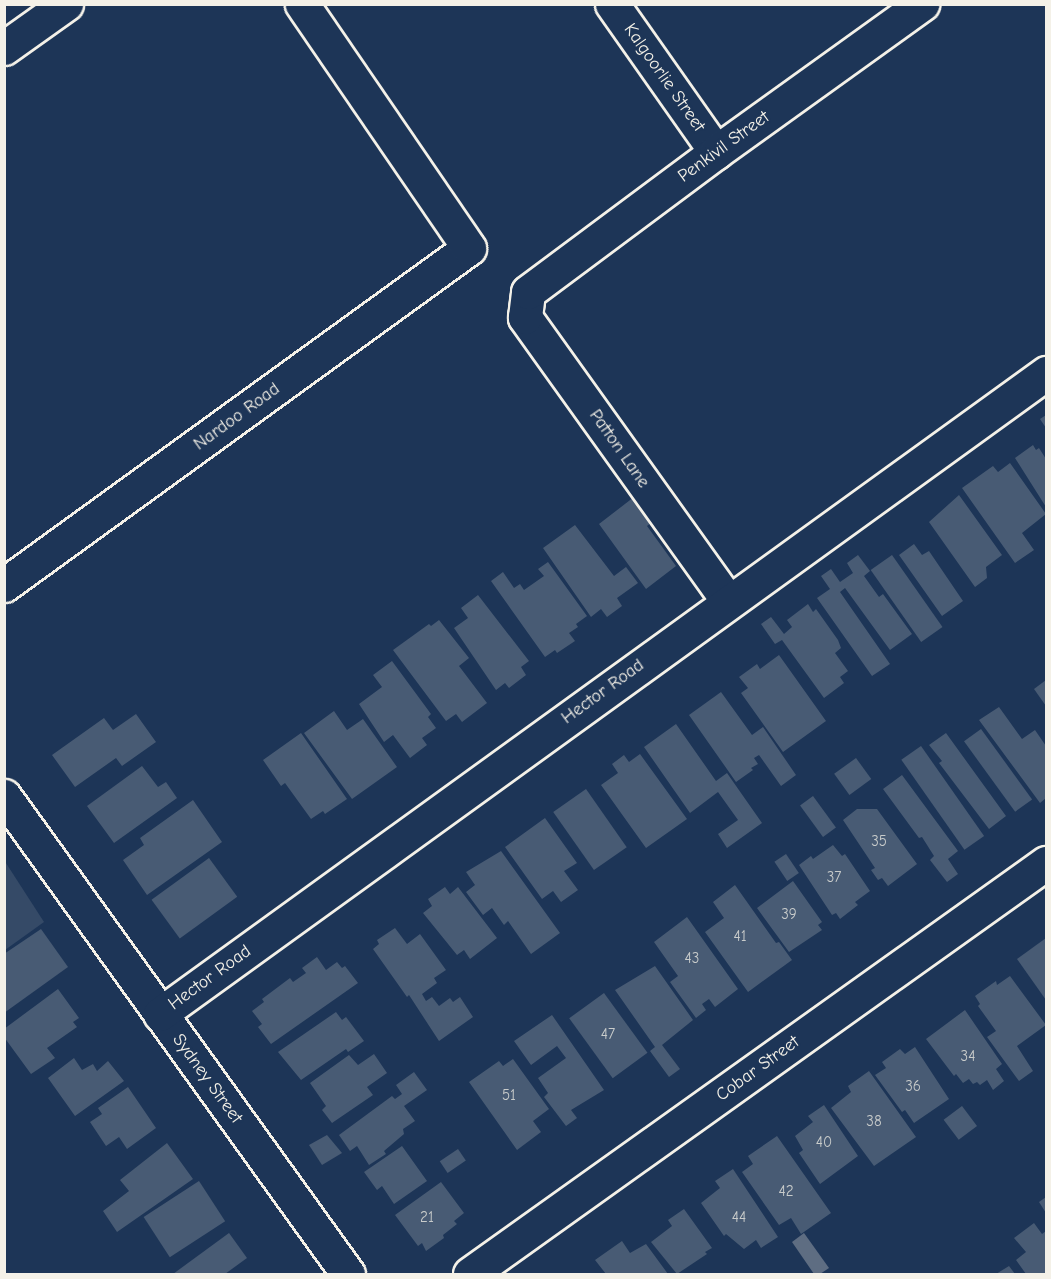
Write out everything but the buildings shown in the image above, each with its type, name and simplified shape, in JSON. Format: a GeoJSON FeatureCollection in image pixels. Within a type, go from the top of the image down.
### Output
{"type":"FeatureCollection","features":[{"type":"Feature","properties":{"kind":"street"},"geometry":{"type":"LineString","coordinates":[[4,48],[66,4]]}},
{"type":"Feature","properties":{"kind":"street","name":"Nardoo Road"},"geometry":{"type":"LineString","coordinates":[[4,585],[469,248],[302,4]]}},
{"type":"Feature","properties":{"kind":"street","name":"Kalgoorlie Street"},"geometry":{"type":"LineString","coordinates":[[612,4],[716,152]]}},
{"type":"Feature","properties":{"kind":"street","name":"Penkivil Street"},"geometry":{"type":"LineString","coordinates":[[528,292],[716,152],[922,4]]}},
{"type":"Feature","properties":{"kind":"street","name":"Patton Lane"},"geometry":{"type":"LineString","coordinates":[[528,292],[525,317],[728,601]]}},
{"type":"Feature","properties":{"kind":"street","name":"Hector Road"},"geometry":{"type":"LineString","coordinates":[[160,1014],[728,601],[1047,373]]}},
{"type":"Feature","properties":{"kind":"street","name":"Sydney Street"},"geometry":{"type":"LineString","coordinates":[[4,796],[348,1275]]}},
{"type":"Feature","properties":{"kind":"street","name":"Cobar Street"},"geometry":{"type":"LineString","coordinates":[[470,1275],[1047,862]]}},
{"type":"Feature","properties":{"kind":"shaded area"},"geometry":{"type":"Polygon","coordinates":[[[4,860],[44,922],[5,950],[4,950],[4,860]]]}},
{"type":"Feature","properties":{"kind":"shaded area"},"geometry":{"type":"Polygon","coordinates":[[[804,1233],[829,1268],[820,1274],[814,1274],[792,1242],[804,1233]]]}}]}
